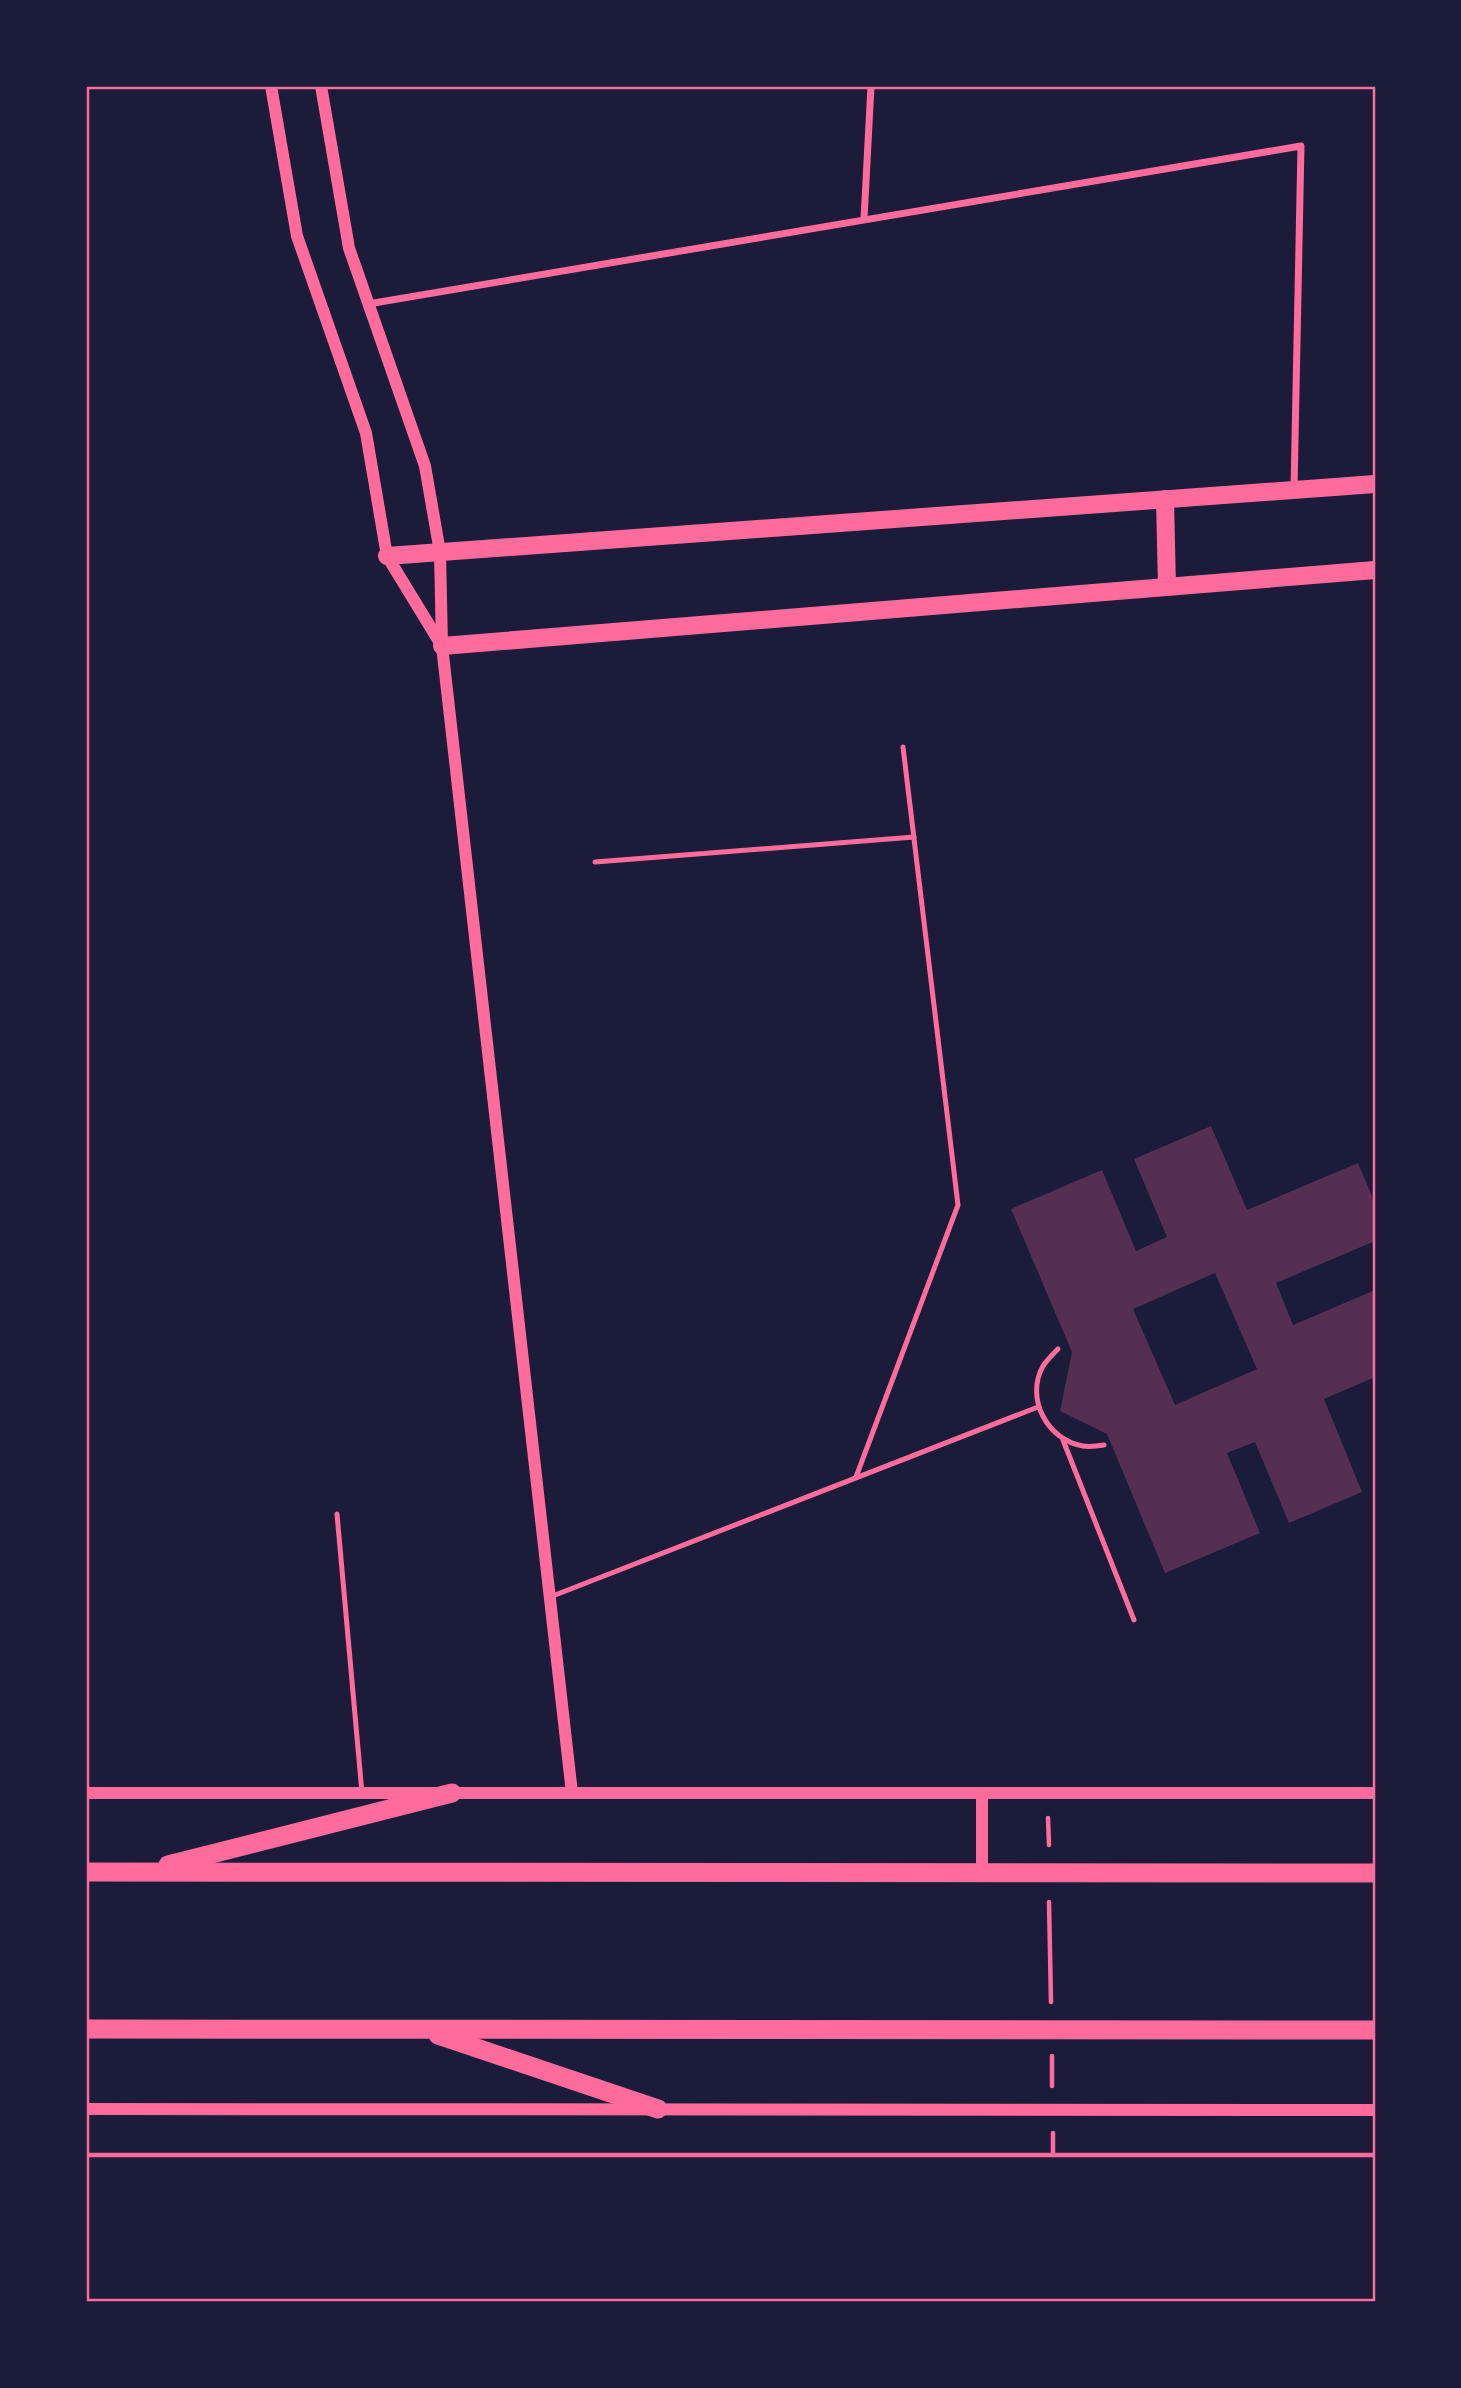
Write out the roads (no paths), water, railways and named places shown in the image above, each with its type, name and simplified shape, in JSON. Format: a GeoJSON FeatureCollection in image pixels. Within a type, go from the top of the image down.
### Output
{"type":"FeatureCollection","features":[{"type":"Feature","properties":{"kind":"highway"},"geometry":{"type":"LineString","coordinates":[[141,1872],[452,1793]]}},
{"type":"Feature","properties":{"kind":"highway"},"geometry":{"type":"LineString","coordinates":[[86,1872],[1375,1873]]}},
{"type":"Feature","properties":{"kind":"highway"},"geometry":{"type":"LineString","coordinates":[[86,2029],[1375,2030]]}},
{"type":"Feature","properties":{"kind":"highway"},"geometry":{"type":"LineString","coordinates":[[421,2029],[658,2109]]}},
{"type":"Feature","properties":{"kind":"main road"},"geometry":{"type":"LineString","coordinates":[[387,556],[1375,484]]}},
{"type":"Feature","properties":{"kind":"main road"},"geometry":{"type":"LineString","coordinates":[[1165,499],[1167,587]]}},
{"type":"Feature","properties":{"kind":"main road"},"geometry":{"type":"LineString","coordinates":[[442,646],[1375,570]]}},
{"type":"Feature","properties":{"kind":"street"},"geometry":{"type":"LineString","coordinates":[[271,86],[297,236],[366,433],[387,556],[442,646]]}},
{"type":"Feature","properties":{"kind":"street"},"geometry":{"type":"LineString","coordinates":[[321,86],[349,248],[425,466],[440,552],[442,646],[572,1793]]}},
{"type":"Feature","properties":{"kind":"street"},"geometry":{"type":"LineString","coordinates":[[864,219],[871,86]]}},
{"type":"Feature","properties":{"kind":"street"},"geometry":{"type":"LineString","coordinates":[[368,303],[1301,146],[1294,490]]}},
{"type":"Feature","properties":{"kind":"street"},"geometry":{"type":"LineString","coordinates":[[86,1793],[1375,1793]]}},
{"type":"Feature","properties":{"kind":"street"},"geometry":{"type":"LineString","coordinates":[[982,1793],[982,1873]]}},
{"type":"Feature","properties":{"kind":"street"},"geometry":{"type":"LineString","coordinates":[[86,2109],[1375,2110]]}},
{"type":"Feature","properties":{"kind":"lane"},"geometry":{"type":"LineString","coordinates":[[856,1477],[957,1205],[903,747]]}},
{"type":"Feature","properties":{"kind":"lane"},"geometry":{"type":"LineString","coordinates":[[595,862],[914,837]]}},
{"type":"Feature","properties":{"kind":"lane"},"geometry":{"type":"LineString","coordinates":[[1058,1349],[1043,1365],[1037,1386],[1038,1406],[1047,1426],[1063,1440],[1084,1447],[1104,1445]]}},
{"type":"Feature","properties":{"kind":"lane"},"geometry":{"type":"LineString","coordinates":[[550,1597],[1038,1406]]}},
{"type":"Feature","properties":{"kind":"lane"},"geometry":{"type":"LineString","coordinates":[[1063,1440],[1134,1620]]}},
{"type":"Feature","properties":{"kind":"lane"},"geometry":{"type":"LineString","coordinates":[[337,1514],[362,1793]]}}]}
